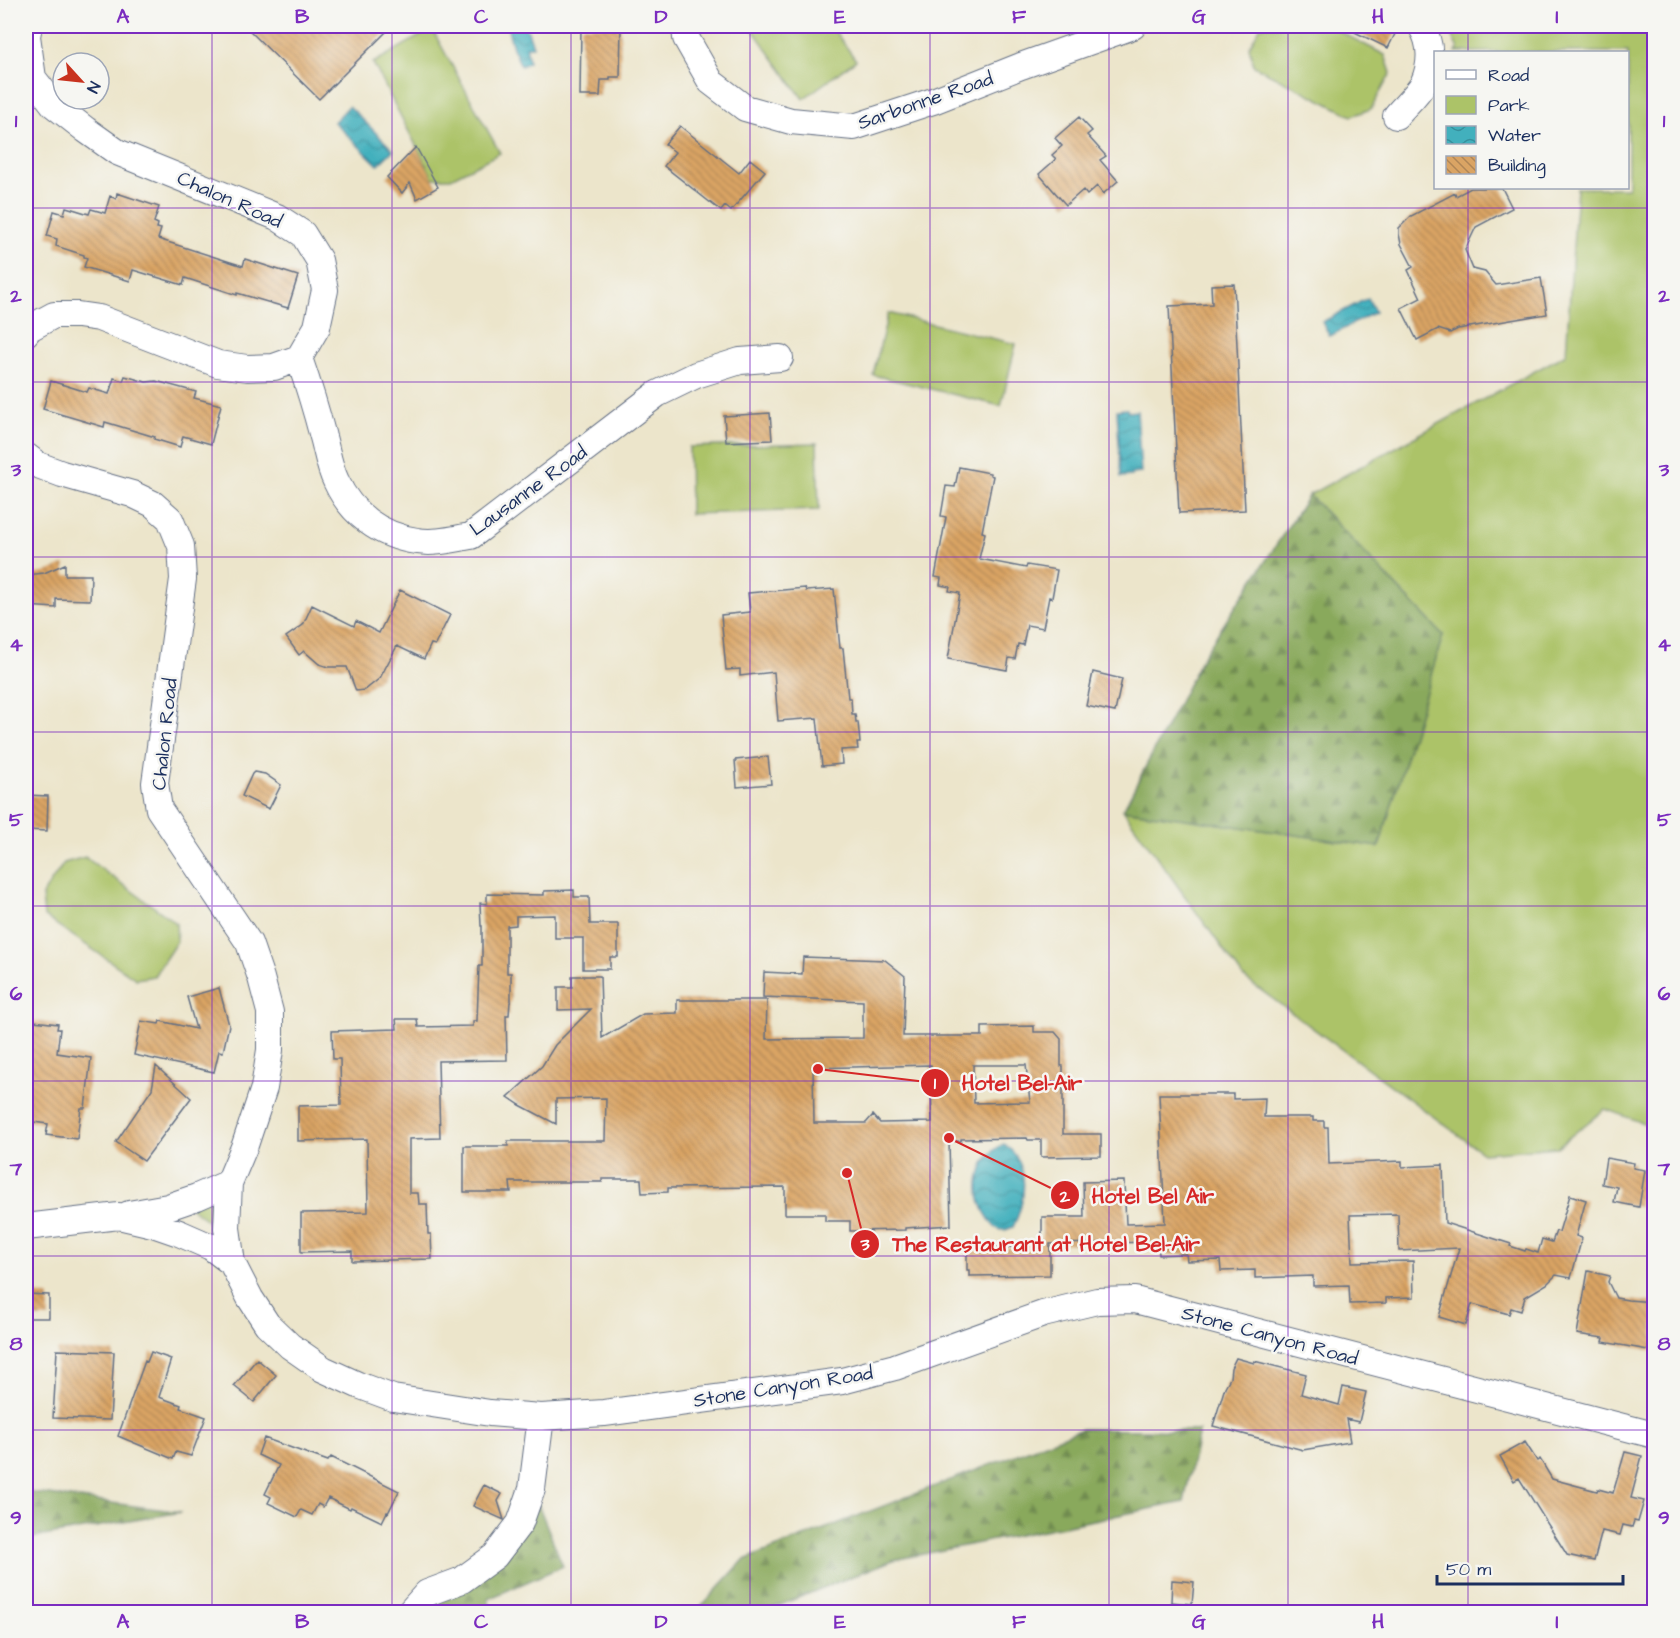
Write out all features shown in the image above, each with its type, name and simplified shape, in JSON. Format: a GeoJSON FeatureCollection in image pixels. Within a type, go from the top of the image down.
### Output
{"type":"FeatureCollection","features":[{"type":"Feature","properties":{"kind":"street","name":"Chalon Road"},"geometry":{"type":"LineString","coordinates":[[29,26],[27,36],[29,79],[54,105],[117,152],[278,217],[303,234],[319,260],[325,290],[317,327],[299,357]]}},
{"type":"Feature","properties":{"kind":"street","name":"Sarbonne Road"},"geometry":{"type":"LineString","coordinates":[[685,26],[686,38],[711,82],[745,108],[791,121],[854,127],[933,101],[1132,26]]}},
{"type":"Feature","properties":{"kind":"street"},"geometry":{"type":"LineString","coordinates":[[1396,116],[1422,85],[1430,61],[1428,36],[1421,26]]}},
{"type":"Feature","properties":{"kind":"street"},"geometry":{"type":"LineString","coordinates":[[26,333],[30,328],[54,315],[78,315],[99,318],[218,364],[247,368],[274,367],[299,357]]}},
{"type":"Feature","properties":{"kind":"street","name":"Lausanne Road"},"geometry":{"type":"LineString","coordinates":[[299,357],[313,396],[335,479],[347,502],[366,521],[389,534],[417,542],[443,541],[471,536],[657,394],[696,375],[740,361],[780,358]]}},
{"type":"Feature","properties":{"kind":"street","name":"Chalon Road"},"geometry":{"type":"LineString","coordinates":[[26,456],[38,465],[132,494],[153,504],[170,519],[182,546],[183,579],[155,783],[159,809],[249,943],[270,1012],[270,1050],[264,1088],[245,1145],[229,1183],[227,1228],[232,1263]]}},
{"type":"Feature","properties":{"kind":"street"},"geometry":{"type":"LineString","coordinates":[[119,1216],[168,1207],[229,1183]]}},
{"type":"Feature","properties":{"kind":"street","name":"Stone Canyon Road"},"geometry":{"type":"LineString","coordinates":[[26,1227],[119,1216],[179,1233],[211,1247],[232,1263],[250,1298],[267,1324],[290,1346],[323,1369],[393,1398],[490,1413],[542,1417],[604,1413],[842,1381],[895,1367],[1043,1314],[1097,1301],[1136,1300],[1654,1435]]}},
{"type":"Feature","properties":{"kind":"street"},"geometry":{"type":"LineString","coordinates":[[410,1612],[427,1593],[462,1580],[495,1556],[520,1523],[532,1489],[542,1417]]}},
{"type":"Feature","properties":{"kind":"green space"},"geometry":{"type":"Polygon","coordinates":[[[750,26],[831,26],[856,60],[803,99],[750,26]]]}},
{"type":"Feature","properties":{"kind":"green space"},"geometry":{"type":"Polygon","coordinates":[[[1261,26],[1329,26],[1385,55],[1391,73],[1371,109],[1352,116],[1254,66],[1249,47],[1261,26]]]}},
{"type":"Feature","properties":{"kind":"green space"},"geometry":{"type":"Polygon","coordinates":[[[1447,26],[1654,26],[1654,1127],[1605,1109],[1557,1147],[1483,1153],[1243,977],[1123,810],[1379,847],[1443,635],[1309,495],[1566,354],[1577,189],[1629,189],[1629,51],[1457,51],[1458,49],[1447,26]]]}},
{"type":"Feature","properties":{"kind":"green space"},"geometry":{"type":"Polygon","coordinates":[[[432,29],[500,153],[451,178],[433,178],[373,63],[432,29]]]}},
{"type":"Feature","properties":{"kind":"green space"},"geometry":{"type":"Polygon","coordinates":[[[888,313],[1016,344],[1001,406],[873,375],[888,313]]]}},
{"type":"Feature","properties":{"kind":"green space"},"geometry":{"type":"Polygon","coordinates":[[[817,443],[819,510],[690,514],[689,447],[817,443]]]}},
{"type":"Feature","properties":{"kind":"green space"},"geometry":{"type":"Polygon","coordinates":[[[1309,495],[1443,635],[1379,847],[1123,810],[1203,656],[1309,495]]]}},
{"type":"Feature","properties":{"kind":"green space"},"geometry":{"type":"Polygon","coordinates":[[[85,857],[176,923],[177,941],[154,976],[136,979],[44,916],[42,895],[64,863],[85,857]]]}},
{"type":"Feature","properties":{"kind":"green space"},"geometry":{"type":"Polygon","coordinates":[[[215,1196],[215,1227],[190,1207],[215,1196]]]}},
{"type":"Feature","properties":{"kind":"green space"},"geometry":{"type":"Polygon","coordinates":[[[1082,1429],[1199,1431],[1184,1502],[893,1560],[763,1612],[696,1612],[744,1560],[1082,1429]]]}},
{"type":"Feature","properties":{"kind":"green space"},"geometry":{"type":"Polygon","coordinates":[[[532,1489],[563,1566],[488,1599],[492,1612],[410,1612],[462,1580],[532,1489]]]}},
{"type":"Feature","properties":{"kind":"green space"},"geometry":{"type":"Polygon","coordinates":[[[26,1492],[181,1512],[26,1539],[26,1492]]]}},
{"type":"Feature","properties":{"kind":"water"},"geometry":{"type":"Polygon","coordinates":[[[507,26],[526,26],[533,46],[526,46],[529,62],[521,66],[513,48],[507,26]]]}},
{"type":"Feature","properties":{"kind":"water"},"geometry":{"type":"Polygon","coordinates":[[[349,106],[393,150],[378,165],[334,122],[349,106]]]}},
{"type":"Feature","properties":{"kind":"water"},"geometry":{"type":"Polygon","coordinates":[[[1368,298],[1375,312],[1330,336],[1322,322],[1368,298]]]}},
{"type":"Feature","properties":{"kind":"water"},"geometry":{"type":"Polygon","coordinates":[[[1127,409],[1128,412],[1137,411],[1141,473],[1121,477],[1117,410],[1127,409]]]}},
{"type":"Feature","properties":{"kind":"water"},"geometry":{"type":"Polygon","coordinates":[[[1004,1144],[1019,1161],[1024,1183],[1021,1206],[1013,1227],[1001,1230],[990,1221],[980,1199],[979,1188],[982,1168],[987,1158],[1004,1144]]]}},
{"type":"Feature","properties":{"kind":"building"},"geometry":{"type":"Polygon","coordinates":[[[245,26],[392,26],[319,99],[245,26]]]}},
{"type":"Feature","properties":{"kind":"building"},"geometry":{"type":"Polygon","coordinates":[[[581,26],[621,26],[620,77],[601,80],[600,96],[580,96],[581,26]]]}},
{"type":"Feature","properties":{"kind":"building"},"geometry":{"type":"Polygon","coordinates":[[[1342,26],[1399,26],[1388,48],[1342,26]]]}},
{"type":"Feature","properties":{"kind":"building"},"geometry":{"type":"Polygon","coordinates":[[[1079,117],[1092,131],[1087,135],[1106,156],[1100,160],[1118,181],[1103,194],[1097,186],[1087,195],[1083,190],[1066,205],[1039,174],[1056,159],[1052,155],[1062,146],[1055,138],[1079,117]]]}},
{"type":"Feature","properties":{"kind":"building"},"geometry":{"type":"Polygon","coordinates":[[[680,126],[739,173],[750,159],[765,171],[731,211],[725,206],[721,211],[664,166],[675,152],[665,144],[680,126]]]}},
{"type":"Feature","properties":{"kind":"building"},"geometry":{"type":"Polygon","coordinates":[[[416,147],[438,187],[417,199],[410,183],[402,193],[387,177],[416,147]]]}},
{"type":"Feature","properties":{"kind":"building"},"geometry":{"type":"Polygon","coordinates":[[[1469,189],[1502,189],[1512,208],[1476,227],[1465,250],[1473,269],[1485,272],[1496,285],[1541,278],[1547,314],[1458,329],[1450,333],[1438,329],[1417,340],[1401,308],[1421,298],[1408,270],[1413,267],[1401,244],[1399,228],[1411,216],[1455,193],[1456,196],[1469,189]]]}},
{"type":"Feature","properties":{"kind":"building"},"geometry":{"type":"Polygon","coordinates":[[[117,193],[159,207],[154,222],[158,224],[157,228],[161,229],[158,239],[243,266],[245,259],[298,276],[288,308],[185,278],[183,285],[133,270],[130,281],[84,267],[87,258],[84,255],[56,246],[57,239],[47,236],[54,211],[64,214],[66,207],[89,214],[91,209],[105,213],[110,196],[116,199],[117,193]]]}},
{"type":"Feature","properties":{"kind":"building"},"geometry":{"type":"Polygon","coordinates":[[[1234,284],[1245,510],[1179,513],[1169,306],[1212,304],[1211,285],[1234,284]]]}},
{"type":"Feature","properties":{"kind":"building"},"geometry":{"type":"Polygon","coordinates":[[[125,376],[146,382],[156,381],[196,392],[194,398],[221,405],[211,444],[183,436],[180,447],[105,422],[104,427],[43,409],[51,381],[87,392],[89,388],[109,394],[114,378],[123,381],[125,376]]]}},
{"type":"Feature","properties":{"kind":"building"},"geometry":{"type":"Polygon","coordinates":[[[770,413],[772,440],[726,442],[724,416],[770,413]]]}},
{"type":"Feature","properties":{"kind":"building"},"geometry":{"type":"Polygon","coordinates":[[[959,467],[990,473],[993,476],[979,559],[1026,568],[1027,565],[1057,570],[1043,628],[1027,625],[1023,645],[1018,644],[1015,659],[1009,658],[1007,670],[948,659],[960,593],[949,591],[950,587],[940,585],[941,578],[935,577],[946,517],[941,516],[946,486],[955,487],[959,467]]]}},
{"type":"Feature","properties":{"kind":"building"},"geometry":{"type":"Polygon","coordinates":[[[65,564],[65,575],[91,575],[90,600],[56,599],[56,608],[26,606],[26,575],[44,573],[65,564]]]}},
{"type":"Feature","properties":{"kind":"building"},"geometry":{"type":"Polygon","coordinates":[[[805,588],[806,591],[834,589],[848,698],[851,698],[852,714],[855,714],[856,722],[858,722],[860,743],[857,743],[858,749],[841,750],[842,764],[822,766],[817,718],[778,721],[774,672],[740,676],[740,669],[726,670],[721,615],[750,612],[748,593],[805,588]]]}},
{"type":"Feature","properties":{"kind":"building"},"geometry":{"type":"Polygon","coordinates":[[[400,590],[450,615],[435,645],[431,644],[424,659],[397,646],[380,678],[365,690],[356,691],[347,667],[328,667],[319,664],[304,651],[299,655],[286,637],[303,625],[312,605],[354,626],[356,621],[379,633],[400,590]]]}},
{"type":"Feature","properties":{"kind":"building"},"geometry":{"type":"Polygon","coordinates":[[[1093,672],[1122,679],[1115,712],[1086,706],[1093,672]]]}},
{"type":"Feature","properties":{"kind":"building"},"geometry":{"type":"Polygon","coordinates":[[[768,757],[771,784],[737,787],[735,760],[768,757]]]}},
{"type":"Feature","properties":{"kind":"building"},"geometry":{"type":"Polygon","coordinates":[[[254,772],[265,774],[281,785],[269,809],[242,796],[254,772]]]}},
{"type":"Feature","properties":{"kind":"building"},"geometry":{"type":"Polygon","coordinates":[[[26,795],[48,796],[47,831],[26,830],[26,795]]]}},
{"type":"Feature","properties":{"kind":"building"},"geometry":{"type":"Polygon","coordinates":[[[574,890],[574,897],[589,897],[590,924],[618,924],[618,957],[610,957],[610,969],[583,969],[583,938],[555,938],[555,915],[516,916],[516,925],[507,926],[507,973],[511,973],[511,1002],[509,1015],[506,1015],[507,1060],[438,1061],[440,1138],[409,1139],[409,1193],[418,1193],[419,1204],[427,1204],[432,1259],[352,1261],[352,1251],[301,1252],[301,1213],[368,1212],[367,1139],[298,1141],[298,1106],[341,1105],[340,1059],[333,1059],[332,1031],[397,1029],[396,1019],[417,1019],[418,1027],[473,1026],[473,1021],[477,1021],[479,966],[482,966],[480,903],[487,904],[487,894],[544,895],[544,891],[574,890]]]}},
{"type":"Feature","properties":{"kind":"building"},"geometry":{"type":"Polygon","coordinates":[[[803,957],[885,960],[905,976],[903,1036],[982,1036],[982,1027],[1034,1026],[1034,1032],[1055,1032],[1061,1039],[1063,1134],[1101,1134],[1101,1156],[1041,1157],[1041,1140],[1028,1140],[1027,1138],[949,1141],[951,1225],[905,1228],[905,1230],[850,1231],[850,1221],[825,1221],[825,1214],[785,1214],[785,1187],[668,1188],[668,1192],[642,1193],[641,1179],[602,1179],[602,1182],[510,1182],[511,1192],[464,1192],[464,1146],[508,1146],[508,1141],[605,1141],[606,1098],[556,1099],[556,1124],[508,1097],[542,1066],[555,1045],[591,1009],[558,1010],[558,987],[572,987],[572,976],[600,976],[602,1038],[643,1014],[677,1013],[677,1000],[767,1000],[766,1039],[863,1038],[863,1001],[763,997],[764,972],[802,974],[803,957]],[[931,1065],[813,1068],[814,1123],[866,1123],[873,1115],[880,1123],[932,1122],[931,1065]],[[973,1065],[974,1103],[1030,1102],[1026,1065],[973,1065]]]}},
{"type":"Feature","properties":{"kind":"building"},"geometry":{"type":"Polygon","coordinates":[[[219,988],[229,1025],[223,1052],[219,1051],[214,1072],[134,1055],[141,1021],[159,1024],[160,1021],[196,1029],[187,997],[219,988]]]}},
{"type":"Feature","properties":{"kind":"building"},"geometry":{"type":"Polygon","coordinates":[[[26,1020],[58,1024],[57,1029],[60,1029],[57,1053],[91,1058],[85,1108],[81,1108],[77,1139],[46,1135],[48,1124],[26,1121],[26,1020]]]}},
{"type":"Feature","properties":{"kind":"building"},"geometry":{"type":"Polygon","coordinates":[[[156,1066],[191,1098],[144,1161],[116,1142],[152,1089],[156,1066]]]}},
{"type":"Feature","properties":{"kind":"building"},"geometry":{"type":"Polygon","coordinates":[[[1159,1094],[1233,1094],[1233,1099],[1265,1098],[1264,1117],[1313,1117],[1313,1121],[1324,1121],[1324,1127],[1328,1127],[1329,1164],[1402,1161],[1402,1167],[1443,1165],[1445,1223],[1511,1244],[1510,1246],[1525,1251],[1526,1249],[1538,1253],[1542,1239],[1552,1242],[1556,1231],[1559,1232],[1570,1195],[1586,1200],[1576,1236],[1582,1238],[1571,1278],[1556,1275],[1547,1284],[1525,1297],[1521,1311],[1511,1308],[1509,1314],[1472,1304],[1466,1325],[1439,1317],[1459,1248],[1399,1251],[1398,1214],[1350,1215],[1352,1262],[1413,1261],[1414,1297],[1386,1298],[1386,1303],[1350,1304],[1349,1285],[1313,1286],[1313,1276],[1255,1278],[1255,1270],[1221,1271],[1220,1260],[1187,1261],[1186,1254],[1159,1255],[1158,1242],[1050,1244],[1050,1275],[969,1276],[967,1248],[1019,1247],[1019,1241],[1042,1241],[1042,1217],[1084,1217],[1083,1182],[1124,1181],[1126,1224],[1165,1223],[1159,1094]]]}},
{"type":"Feature","properties":{"kind":"building"},"geometry":{"type":"Polygon","coordinates":[[[1606,1158],[1634,1163],[1633,1168],[1645,1170],[1639,1207],[1614,1202],[1617,1187],[1602,1184],[1606,1158]]]}},
{"type":"Feature","properties":{"kind":"building"},"geometry":{"type":"Polygon","coordinates":[[[1588,1271],[1610,1276],[1608,1282],[1616,1298],[1654,1302],[1654,1351],[1603,1342],[1604,1338],[1577,1334],[1588,1271]]]}},
{"type":"Feature","properties":{"kind":"building"},"geometry":{"type":"Polygon","coordinates":[[[26,1294],[49,1295],[49,1318],[26,1318],[26,1294]]]}},
{"type":"Feature","properties":{"kind":"building"},"geometry":{"type":"Polygon","coordinates":[[[57,1350],[114,1352],[110,1420],[53,1418],[57,1350]]]}},
{"type":"Feature","properties":{"kind":"building"},"geometry":{"type":"Polygon","coordinates":[[[151,1352],[171,1359],[159,1397],[181,1405],[180,1408],[206,1417],[191,1456],[176,1452],[173,1459],[118,1436],[145,1361],[147,1362],[151,1352]]]}},
{"type":"Feature","properties":{"kind":"building"},"geometry":{"type":"Polygon","coordinates":[[[1236,1358],[1306,1374],[1301,1394],[1339,1405],[1343,1387],[1366,1392],[1359,1422],[1346,1419],[1350,1442],[1303,1450],[1213,1426],[1236,1358]]]}},
{"type":"Feature","properties":{"kind":"building"},"geometry":{"type":"Polygon","coordinates":[[[257,1359],[276,1375],[254,1402],[234,1386],[257,1359]]]}},
{"type":"Feature","properties":{"kind":"building"},"geometry":{"type":"Polygon","coordinates":[[[264,1438],[328,1461],[331,1457],[399,1491],[382,1522],[328,1498],[323,1507],[318,1504],[312,1515],[301,1510],[297,1517],[268,1503],[271,1497],[265,1494],[279,1465],[258,1455],[264,1438]]]}},
{"type":"Feature","properties":{"kind":"building"},"geometry":{"type":"Polygon","coordinates":[[[1525,1442],[1537,1461],[1540,1459],[1552,1479],[1613,1493],[1625,1452],[1642,1456],[1631,1498],[1644,1501],[1638,1522],[1634,1521],[1632,1527],[1623,1525],[1620,1535],[1602,1531],[1594,1561],[1567,1555],[1519,1478],[1514,1481],[1500,1456],[1525,1442]]]}},
{"type":"Feature","properties":{"kind":"building"},"geometry":{"type":"Polygon","coordinates":[[[484,1485],[502,1494],[498,1501],[504,1520],[473,1506],[484,1485]]]}},
{"type":"Feature","properties":{"kind":"building"},"geometry":{"type":"Polygon","coordinates":[[[1172,1580],[1194,1582],[1192,1604],[1171,1602],[1172,1580]]]}},
{"type":"Feature","properties":{"kind":"place","name":"Hotel Bel-Air"},"geometry":{"type":"Point","coordinates":[818,1069]}},
{"type":"Feature","properties":{"kind":"place","name":"Hotel Bel Air"},"geometry":{"type":"Point","coordinates":[949,1138]}},
{"type":"Feature","properties":{"kind":"place","name":"The Restaurant at Hotel Bel-Air"},"geometry":{"type":"Point","coordinates":[847,1173]}}]}
